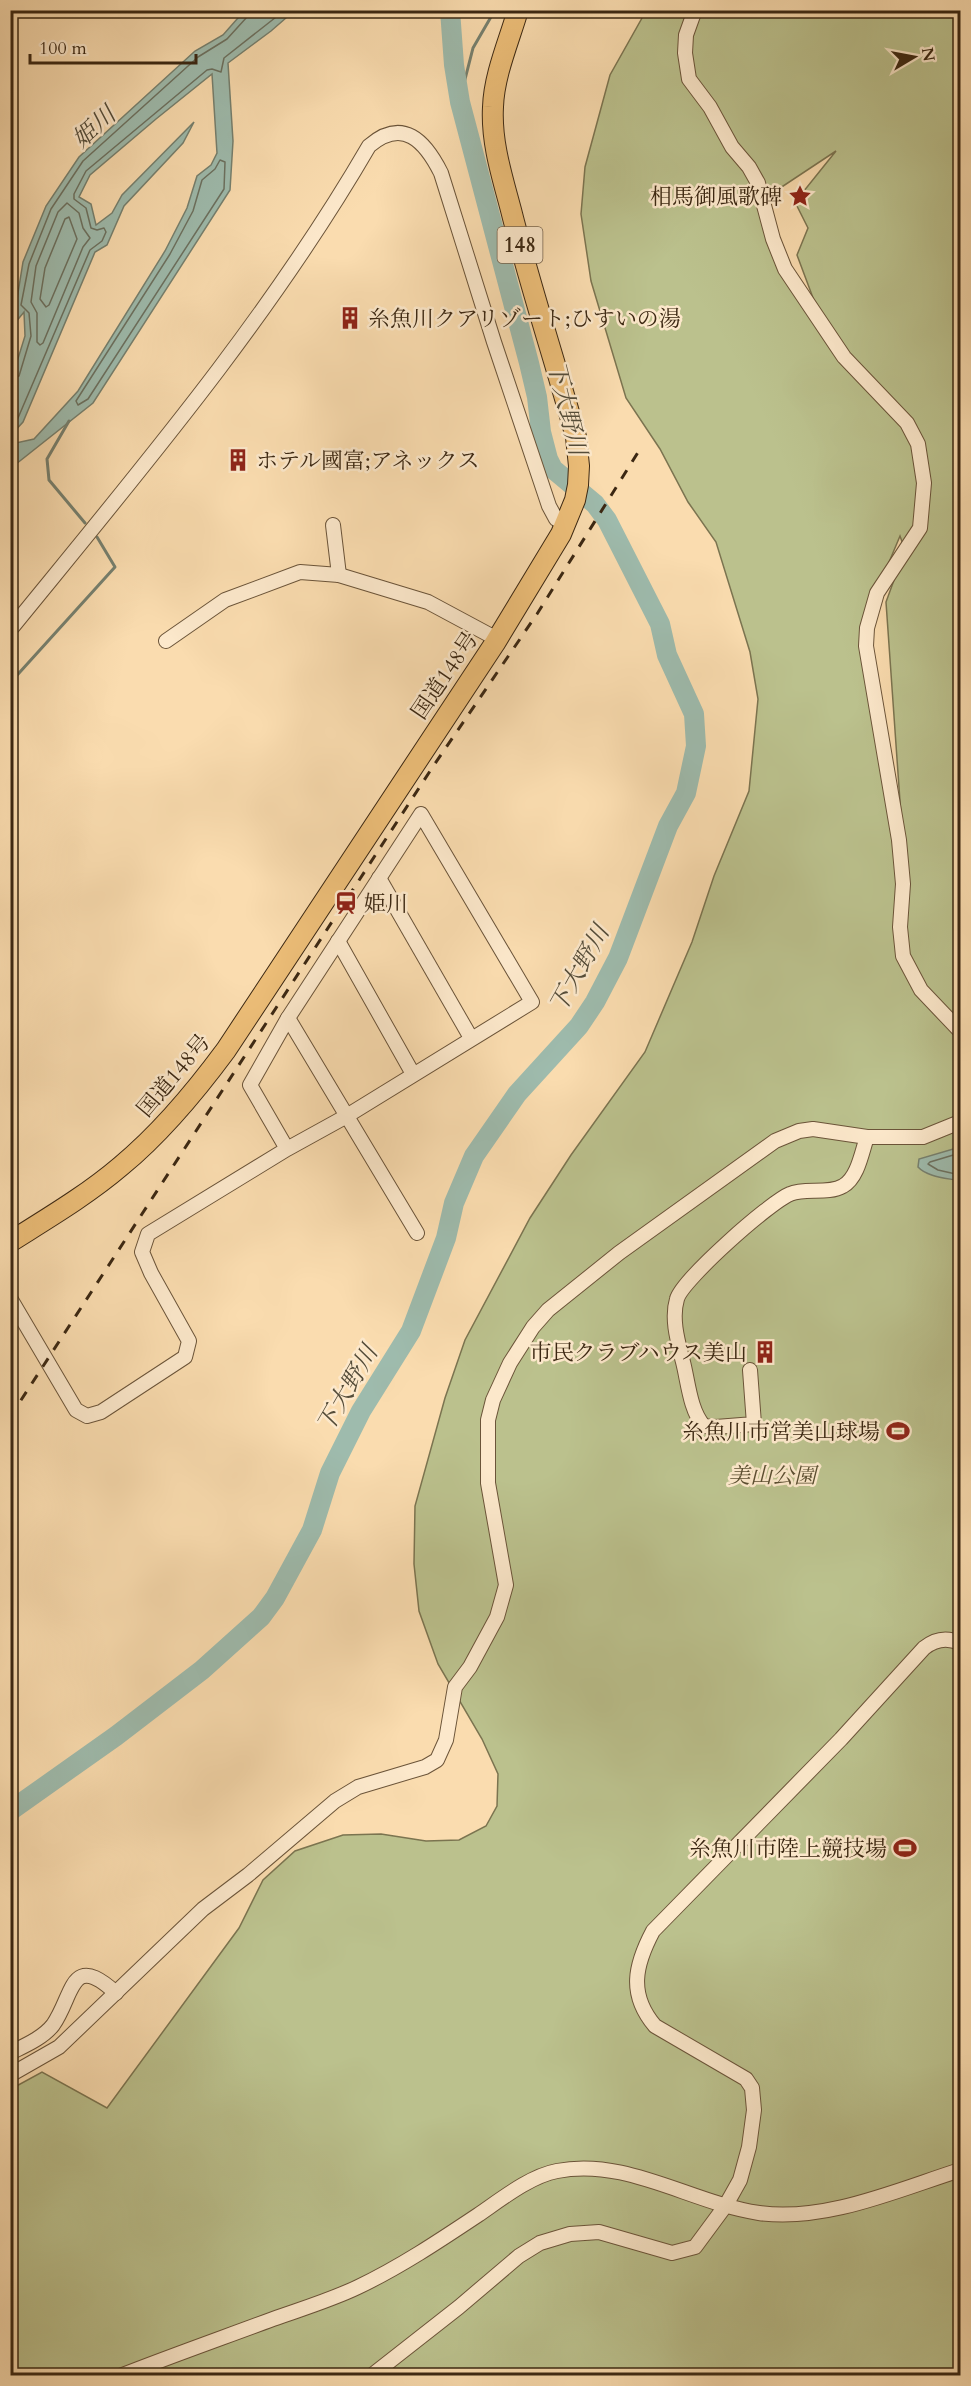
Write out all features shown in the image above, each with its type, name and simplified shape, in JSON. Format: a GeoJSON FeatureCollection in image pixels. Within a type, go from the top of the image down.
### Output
{"type":"FeatureCollection","features":[{"type":"Feature","properties":{"kind":"highway","name":"国道148号"},"geometry":{"type":"LineString","coordinates":[[10,1242],[88,1192],[121,1166],[174,1115],[201,1084],[497,639],[567,523],[575,500],[579,478],[576,437],[524,260],[495,149],[493,105],[497,80],[518,10]]}},
{"type":"Feature","properties":{"kind":"street"},"geometry":{"type":"LineString","coordinates":[[695,10],[686,34],[685,53],[689,79],[758,183],[778,255],[844,357],[907,423],[921,455],[924,483],[920,528],[877,593],[867,628],[866,646],[899,840],[903,884],[900,927],[903,956],[921,990],[960,1031]]}},
{"type":"Feature","properties":{"kind":"street"},"geometry":{"type":"LineString","coordinates":[[10,630],[189,410],[331,212],[369,146],[377,139],[390,134],[412,136],[422,142],[431,152],[441,173],[549,506],[556,519],[567,523]]}},
{"type":"Feature","properties":{"kind":"street"},"geometry":{"type":"LineString","coordinates":[[333,525],[339,575]]}},
{"type":"Feature","properties":{"kind":"street"},"geometry":{"type":"LineString","coordinates":[[166,641],[225,600],[300,572],[339,575],[428,602],[497,639]]}},
{"type":"Feature","properties":{"kind":"street"},"geometry":{"type":"LineString","coordinates":[[10,1298],[76,1410],[87,1416],[101,1412],[185,1357],[189,1341],[151,1273],[142,1252],[148,1234],[532,1002],[421,814],[288,1018],[249,1085],[287,1149]]}},
{"type":"Feature","properties":{"kind":"street"},"geometry":{"type":"LineString","coordinates":[[379,878],[471,1038]]}},
{"type":"Feature","properties":{"kind":"street"},"geometry":{"type":"LineString","coordinates":[[338,941],[413,1074]]}},
{"type":"Feature","properties":{"kind":"street"},"geometry":{"type":"LineString","coordinates":[[288,1018],[345,1117],[417,1233]]}},
{"type":"Feature","properties":{"kind":"street"},"geometry":{"type":"LineString","coordinates":[[10,2075],[59,2047],[203,1909],[248,1875],[335,1801],[358,1787],[425,1767],[437,1760],[446,1740],[455,1687],[470,1667],[497,1617],[506,1585],[488,1483],[488,1419],[510,1363],[533,1327],[548,1310],[628,1246],[776,1141],[799,1131],[813,1129],[867,1137],[923,1137],[960,1122]]}},
{"type":"Feature","properties":{"kind":"street"},"geometry":{"type":"LineString","coordinates":[[750,1370],[754,1424],[704,1426],[699,1421],[696,1411],[676,1328],[676,1302],[681,1290],[704,1265],[772,1205],[791,1193],[820,1191],[844,1185],[854,1173],[867,1137]]}},
{"type":"Feature","properties":{"kind":"street"},"geometry":{"type":"LineString","coordinates":[[371,2376],[459,2307],[519,2256],[540,2243],[570,2234],[598,2232],[672,2253],[683,2252],[695,2247],[726,2205],[740,2180],[749,2146],[754,2110],[752,2088],[746,2079],[655,2026],[646,2015],[640,2000],[636,1975],[643,1951],[653,1931],[841,1738],[924,1648],[940,1639],[960,1643]]}},
{"type":"Feature","properties":{"kind":"street"},"geometry":{"type":"LineString","coordinates":[[10,2054],[44,2034],[53,2025],[73,1985],[81,1977],[100,1978],[116,1993]]}},
{"type":"Feature","properties":{"kind":"street"},"geometry":{"type":"LineString","coordinates":[[120,2376],[357,2287],[410,2259],[521,2187],[554,2171],[579,2168],[621,2173],[726,2205],[758,2212],[791,2215],[850,2205],[960,2170]]}},
{"type":"Feature","properties":{"kind":"street"},"geometry":{"type":"LineString","coordinates":[[147,2376],[166,2358]]}},
{"type":"Feature","properties":{"kind":"green space","name":"美山公園"},"geometry":{"type":"Polygon","coordinates":[[[646,11],[960,11],[960,2375],[11,2376],[11,2089],[42,2072],[107,2108],[239,1928],[263,1880],[295,1851],[343,1835],[381,1834],[426,1841],[459,1840],[486,1826],[497,1806],[498,1774],[482,1739],[438,1664],[419,1611],[414,1564],[415,1506],[445,1398],[465,1340],[530,1218],[571,1155],[645,1052],[692,942],[714,876],[749,791],[758,699],[750,652],[716,542],[688,502],[660,449],[626,398],[591,281],[581,214],[585,167],[610,75],[646,11]],[[836,151],[771,194],[764,215],[828,338],[797,255],[808,228],[795,202],[836,151]],[[900,536],[863,624],[902,830],[886,602],[905,550],[900,536]]]}},
{"type":"Feature","properties":{"kind":"water"},"geometry":{"type":"Polygon","coordinates":[[[245,10],[294,11],[228,63],[233,141],[230,190],[93,403],[11,468],[11,444],[34,439],[78,391],[165,251],[187,208],[197,176],[211,165],[217,153],[212,74],[90,175],[79,197],[91,204],[96,225],[112,213],[122,195],[194,122],[183,143],[124,206],[107,245],[95,252],[23,422],[11,435],[11,381],[25,336],[24,312],[11,328],[11,307],[17,299],[23,262],[46,206],[79,157],[195,51],[223,35],[245,10]]]}},
{"type":"Feature","properties":{"kind":"water"},"geometry":{"type":"Polygon","coordinates":[[[960,1147],[960,1181],[932,1175],[918,1167],[919,1159],[960,1147]]]}},
{"type":"Feature","properties":{"kind":"waterway","name":"下大野川"},"geometry":{"type":"LineString","coordinates":[[10,1811],[116,1736],[202,1670],[261,1617],[275,1598],[312,1530],[330,1473],[361,1411],[411,1331],[446,1238],[454,1203],[474,1156],[517,1094],[579,1026],[595,1002],[618,958],[668,826],[686,793],[696,746],[694,714],[667,655],[660,624],[607,520],[595,504],[553,469],[548,459],[529,363],[460,102],[454,65],[450,10]]}},
{"type":"Feature","properties":{"kind":"waterway"},"geometry":{"type":"LineString","coordinates":[[460,99],[473,48],[495,10]]}},
{"type":"Feature","properties":{"kind":"waterway"},"geometry":{"type":"LineString","coordinates":[[69,421],[47,459],[49,480],[85,523]]}},
{"type":"Feature","properties":{"kind":"waterway"},"geometry":{"type":"LineString","coordinates":[[10,683],[115,567],[97,537]]}},
{"type":"Feature","properties":{"kind":"railway"},"geometry":{"type":"LineString","coordinates":[[10,1417],[432,768],[537,614],[642,446]]}},
{"type":"Feature","properties":{"kind":"place","name":"相馬御風歌碑"},"geometry":{"type":"Point","coordinates":[800,196]}},
{"type":"Feature","properties":{"kind":"place","name":"糸魚川クアリゾート;ひすいの湯"},"geometry":{"type":"Point","coordinates":[350,318]}},
{"type":"Feature","properties":{"kind":"place","name":"ホテル國富;アネックス"},"geometry":{"type":"Point","coordinates":[238,460]}},
{"type":"Feature","properties":{"kind":"place","name":"姫川"},"geometry":{"type":"Point","coordinates":[346,903]}},
{"type":"Feature","properties":{"kind":"place","name":"市民クラブハウス美山"},"geometry":{"type":"Point","coordinates":[765,1352]}},
{"type":"Feature","properties":{"kind":"place","name":"糸魚川市営美山球場"},"geometry":{"type":"Point","coordinates":[898,1431]}},
{"type":"Feature","properties":{"kind":"place","name":"糸魚川市陸上競技場"},"geometry":{"type":"Point","coordinates":[905,1848]}}]}
